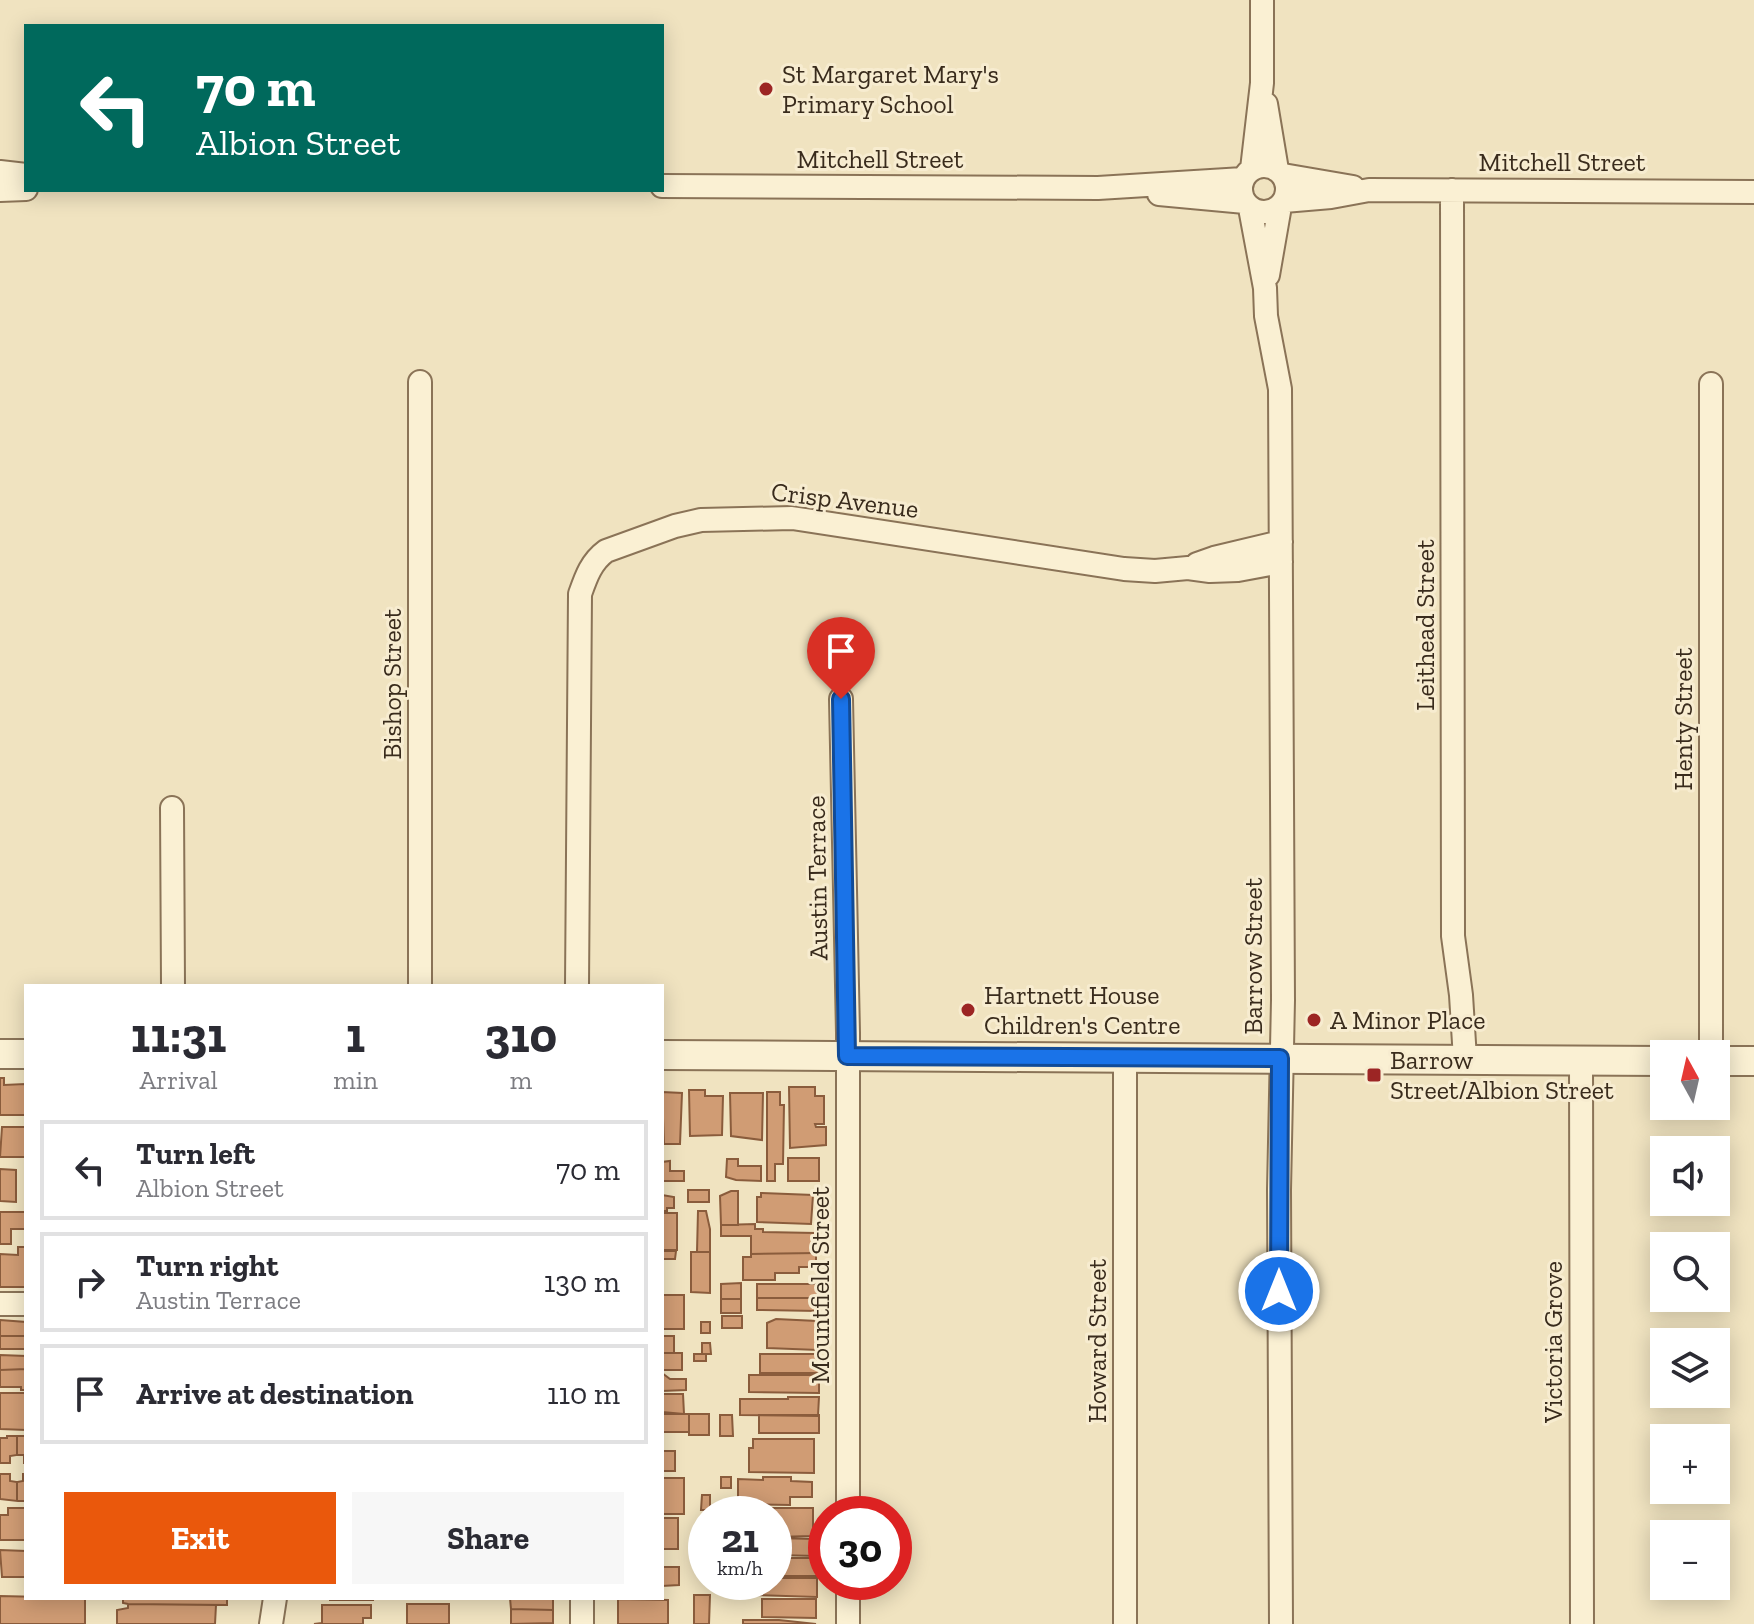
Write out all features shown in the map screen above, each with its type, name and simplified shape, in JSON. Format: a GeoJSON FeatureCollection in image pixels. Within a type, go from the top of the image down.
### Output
{"type":"FeatureCollection","features":[{"type":"Feature","properties":{"kind":"street"},"geometry":{"type":"LineString","coordinates":[[1262,0],[1262,83],[1248,174],[1241,191],[1248,205],[1269,212],[1282,204],[1288,188],[1280,172],[1262,83]]}},
{"type":"Feature","properties":{"kind":"street"},"geometry":{"type":"LineString","coordinates":[[1248,174],[1265,166],[1280,172]]}},
{"type":"Feature","properties":{"kind":"street"},"geometry":{"type":"LineString","coordinates":[[0,172],[24,175]]}},
{"type":"Feature","properties":{"kind":"street","name":"Mitchell Street"},"geometry":{"type":"LineString","coordinates":[[1280,172],[1369,190]]}},
{"type":"Feature","properties":{"kind":"street","name":"Mitchell Street"},"geometry":{"type":"LineString","coordinates":[[664,186],[1098,188],[1248,174]]}},
{"type":"Feature","properties":{"kind":"street","name":"Mitchell Street"},"geometry":{"type":"LineString","coordinates":[[1098,188],[1248,205]]}},
{"type":"Feature","properties":{"kind":"street"},"geometry":{"type":"LineString","coordinates":[[0,190],[24,189]]}},
{"type":"Feature","properties":{"kind":"street","name":"Mitchell Street"},"geometry":{"type":"LineString","coordinates":[[1282,204],[1369,190],[1754,192]]}},
{"type":"Feature","properties":{"kind":"street","name":"Leithead Street"},"geometry":{"type":"LineString","coordinates":[[1452,190],[1453,936],[1465,1059]]}},
{"type":"Feature","properties":{"kind":"street","name":"Barrow Street"},"geometry":{"type":"LineString","coordinates":[[1265,288],[1282,204]]}},
{"type":"Feature","properties":{"kind":"street","name":"Barrow Street"},"geometry":{"type":"LineString","coordinates":[[1248,205],[1265,288],[1266,316],[1280,389],[1283,1000],[1281,1624]]}},
{"type":"Feature","properties":{"kind":"street","name":"Bishop Street"},"geometry":{"type":"LineString","coordinates":[[420,382],[420,984]]}},
{"type":"Feature","properties":{"kind":"street","name":"Henty Street"},"geometry":{"type":"LineString","coordinates":[[1711,384],[1711,1040]]}},
{"type":"Feature","properties":{"kind":"street","name":"Crisp Avenue"},"geometry":{"type":"LineString","coordinates":[[577,984],[580,594],[586,576],[597,558],[606,551],[701,520],[780,517],[1092,566],[1155,571],[1188,568],[1214,558],[1281,552]]}},
{"type":"Feature","properties":{"kind":"street","name":"Austin Terrace"},"geometry":{"type":"LineString","coordinates":[[841,699],[847,1056]]}},
{"type":"Feature","properties":{"kind":"street"},"geometry":{"type":"LineString","coordinates":[[172,808],[173,984]]}},
{"type":"Feature","properties":{"kind":"street"},"geometry":{"type":"LineString","coordinates":[[664,1055],[1125,1058],[1281,1046],[1465,1059],[1650,1061]]}},
{"type":"Feature","properties":{"kind":"street"},"geometry":{"type":"LineString","coordinates":[[0,1054],[24,1054]]}},
{"type":"Feature","properties":{"kind":"street","name":"Mountfield Street"},"geometry":{"type":"LineString","coordinates":[[847,1056],[848,1496]]}},
{"type":"Feature","properties":{"kind":"street","name":"Howard Street"},"geometry":{"type":"LineString","coordinates":[[1125,1058],[1125,1624]]}},
{"type":"Feature","properties":{"kind":"street","name":"Victoria Grove"},"geometry":{"type":"LineString","coordinates":[[1581,1060],[1582,1624]]}},
{"type":"Feature","properties":{"kind":"street"},"geometry":{"type":"LineString","coordinates":[[1730,1061],[1754,1061]]}},
{"type":"Feature","properties":{"kind":"street"},"geometry":{"type":"LineString","coordinates":[[0,1304],[24,1304]]}},
{"type":"Feature","properties":{"kind":"street"},"geometry":{"type":"LineString","coordinates":[[271,1624],[275,1600]]}},
{"type":"Feature","properties":{"kind":"street"},"geometry":{"type":"LineString","coordinates":[[582,1600],[582,1624]]}},
{"type":"Feature","properties":{"kind":"street"},"geometry":{"type":"LineString","coordinates":[[848,1600],[848,1624]]}},
{"type":"Feature","properties":{"kind":"building"},"geometry":{"type":"Polygon","coordinates":[[[0,1078],[4,1078],[4,1085],[24,1084],[24,1115],[0,1115],[0,1078]]]}},
{"type":"Feature","properties":{"kind":"building"},"geometry":{"type":"Polygon","coordinates":[[[789,1087],[815,1087],[815,1096],[824,1096],[824,1124],[815,1124],[816,1127],[826,1127],[826,1145],[790,1148],[789,1087]]]}},
{"type":"Feature","properties":{"kind":"building"},"geometry":{"type":"Polygon","coordinates":[[[689,1090],[705,1090],[705,1096],[723,1096],[722,1135],[690,1136],[689,1090]]]}},
{"type":"Feature","properties":{"kind":"building"},"geometry":{"type":"Polygon","coordinates":[[[664,1092],[682,1093],[680,1144],[664,1144],[664,1092]]]}},
{"type":"Feature","properties":{"kind":"building"},"geometry":{"type":"Polygon","coordinates":[[[767,1092],[780,1092],[780,1105],[784,1105],[783,1164],[775,1164],[775,1181],[767,1181],[767,1092]]]}},
{"type":"Feature","properties":{"kind":"building"},"geometry":{"type":"Polygon","coordinates":[[[730,1093],[763,1093],[762,1140],[731,1136],[730,1093]]]}},
{"type":"Feature","properties":{"kind":"building"},"geometry":{"type":"Polygon","coordinates":[[[2,1127],[24,1127],[24,1157],[0,1157],[2,1127]]]}},
{"type":"Feature","properties":{"kind":"building"},"geometry":{"type":"Polygon","coordinates":[[[788,1158],[819,1158],[819,1181],[788,1181],[788,1158]]]}},
{"type":"Feature","properties":{"kind":"building"},"geometry":{"type":"Polygon","coordinates":[[[727,1159],[738,1159],[738,1166],[761,1166],[761,1181],[726,1177],[727,1159]]]}},
{"type":"Feature","properties":{"kind":"building"},"geometry":{"type":"Polygon","coordinates":[[[670,1161],[670,1171],[684,1171],[684,1181],[664,1181],[664,1162],[670,1161]]]}},
{"type":"Feature","properties":{"kind":"building"},"geometry":{"type":"Polygon","coordinates":[[[0,1169],[16,1170],[16,1202],[0,1201],[0,1169]]]}},
{"type":"Feature","properties":{"kind":"building"},"geometry":{"type":"Polygon","coordinates":[[[688,1190],[709,1190],[709,1202],[688,1202],[688,1190]]]}},
{"type":"Feature","properties":{"kind":"building"},"geometry":{"type":"Polygon","coordinates":[[[738,1191],[738,1225],[721,1225],[720,1196],[738,1191]]]}},
{"type":"Feature","properties":{"kind":"building"},"geometry":{"type":"Polygon","coordinates":[[[761,1193],[813,1195],[811,1224],[757,1222],[757,1197],[761,1197],[761,1193]]]}},
{"type":"Feature","properties":{"kind":"building"},"geometry":{"type":"Polygon","coordinates":[[[664,1195],[674,1197],[674,1208],[667,1208],[664,1211],[664,1195]]]}},
{"type":"Feature","properties":{"kind":"building"},"geometry":{"type":"Polygon","coordinates":[[[698,1211],[706,1211],[710,1252],[697,1252],[698,1211]]]}},
{"type":"Feature","properties":{"kind":"building"},"geometry":{"type":"Polygon","coordinates":[[[0,1212],[24,1212],[24,1229],[11,1229],[11,1244],[0,1244],[0,1212]]]}},
{"type":"Feature","properties":{"kind":"building"},"geometry":{"type":"Polygon","coordinates":[[[664,1213],[677,1213],[677,1250],[664,1250],[664,1213]]]}},
{"type":"Feature","properties":{"kind":"building"},"geometry":{"type":"Polygon","coordinates":[[[755,1224],[755,1229],[763,1229],[763,1232],[815,1233],[816,1253],[751,1254],[751,1236],[721,1236],[721,1225],[755,1224]]]}},
{"type":"Feature","properties":{"kind":"building"},"geometry":{"type":"Polygon","coordinates":[[[18,1247],[24,1247],[24,1287],[0,1287],[0,1254],[18,1255],[18,1247]]]}},
{"type":"Feature","properties":{"kind":"building"},"geometry":{"type":"Polygon","coordinates":[[[664,1251],[676,1251],[675,1259],[664,1259],[664,1251]]]}},
{"type":"Feature","properties":{"kind":"building"},"geometry":{"type":"Polygon","coordinates":[[[691,1252],[710,1252],[710,1293],[691,1292],[691,1252]]]}},
{"type":"Feature","properties":{"kind":"building"},"geometry":{"type":"Polygon","coordinates":[[[816,1253],[816,1267],[799,1267],[799,1273],[775,1273],[775,1280],[743,1280],[743,1257],[751,1257],[751,1254],[816,1253]]]}},
{"type":"Feature","properties":{"kind":"building"},"geometry":{"type":"Polygon","coordinates":[[[741,1283],[741,1299],[721,1299],[721,1284],[741,1283]]]}},
{"type":"Feature","properties":{"kind":"building"},"geometry":{"type":"Polygon","coordinates":[[[757,1284],[817,1284],[817,1298],[757,1298],[757,1284]]]}},
{"type":"Feature","properties":{"kind":"building"},"geometry":{"type":"Polygon","coordinates":[[[664,1295],[684,1295],[684,1329],[664,1329],[664,1295]]]}},
{"type":"Feature","properties":{"kind":"building"},"geometry":{"type":"Polygon","coordinates":[[[757,1298],[817,1298],[817,1311],[757,1310],[757,1298]]]}},
{"type":"Feature","properties":{"kind":"building"},"geometry":{"type":"Polygon","coordinates":[[[721,1299],[741,1299],[741,1313],[721,1313],[721,1299]]]}},
{"type":"Feature","properties":{"kind":"building"},"geometry":{"type":"Polygon","coordinates":[[[722,1316],[742,1316],[742,1328],[722,1328],[722,1316]]]}},
{"type":"Feature","properties":{"kind":"building"},"geometry":{"type":"Polygon","coordinates":[[[776,1319],[817,1321],[818,1350],[767,1348],[767,1323],[776,1319]]]}},
{"type":"Feature","properties":{"kind":"building"},"geometry":{"type":"Polygon","coordinates":[[[0,1320],[24,1322],[24,1336],[0,1336],[0,1320]]]}},
{"type":"Feature","properties":{"kind":"building"},"geometry":{"type":"Polygon","coordinates":[[[701,1322],[710,1322],[710,1333],[701,1333],[701,1322]]]}},
{"type":"Feature","properties":{"kind":"building"},"geometry":{"type":"Polygon","coordinates":[[[0,1336],[24,1336],[24,1349],[0,1349],[0,1336]]]}},
{"type":"Feature","properties":{"kind":"building"},"geometry":{"type":"Polygon","coordinates":[[[664,1336],[674,1336],[674,1353],[664,1353],[664,1336]]]}},
{"type":"Feature","properties":{"kind":"building"},"geometry":{"type":"Polygon","coordinates":[[[702,1343],[710,1343],[711,1354],[702,1354],[702,1343]]]}},
{"type":"Feature","properties":{"kind":"building"},"geometry":{"type":"Polygon","coordinates":[[[664,1353],[682,1353],[682,1370],[664,1370],[664,1353]]]}},
{"type":"Feature","properties":{"kind":"building"},"geometry":{"type":"Polygon","coordinates":[[[694,1354],[706,1354],[706,1361],[694,1361],[694,1354]]]}},
{"type":"Feature","properties":{"kind":"building"},"geometry":{"type":"Polygon","coordinates":[[[760,1354],[819,1354],[819,1373],[760,1373],[760,1354]]]}},
{"type":"Feature","properties":{"kind":"building"},"geometry":{"type":"Polygon","coordinates":[[[0,1355],[24,1356],[24,1369],[0,1370],[0,1355]]]}},
{"type":"Feature","properties":{"kind":"building"},"geometry":{"type":"Polygon","coordinates":[[[24,1369],[24,1390],[21,1387],[0,1387],[0,1370],[24,1369]]]}},
{"type":"Feature","properties":{"kind":"building"},"geometry":{"type":"Polygon","coordinates":[[[664,1374],[670,1379],[686,1379],[686,1390],[664,1391],[664,1374]]]}},
{"type":"Feature","properties":{"kind":"building"},"geometry":{"type":"Polygon","coordinates":[[[749,1375],[819,1375],[819,1393],[749,1392],[749,1375]]]}},
{"type":"Feature","properties":{"kind":"building"},"geometry":{"type":"Polygon","coordinates":[[[0,1393],[24,1393],[24,1430],[0,1429],[0,1393]]]}},
{"type":"Feature","properties":{"kind":"building"},"geometry":{"type":"Polygon","coordinates":[[[664,1394],[683,1394],[684,1414],[664,1412],[664,1394]]]}},
{"type":"Feature","properties":{"kind":"building"},"geometry":{"type":"Polygon","coordinates":[[[819,1397],[818,1416],[740,1415],[740,1399],[819,1397]]]}},
{"type":"Feature","properties":{"kind":"building"},"geometry":{"type":"Polygon","coordinates":[[[664,1414],[689,1414],[689,1432],[664,1432],[664,1414]]]}},
{"type":"Feature","properties":{"kind":"building"},"geometry":{"type":"Polygon","coordinates":[[[689,1414],[709,1414],[709,1435],[689,1435],[689,1414]]]}},
{"type":"Feature","properties":{"kind":"building"},"geometry":{"type":"Polygon","coordinates":[[[720,1415],[732,1415],[733,1436],[720,1436],[720,1415]]]}},
{"type":"Feature","properties":{"kind":"building"},"geometry":{"type":"Polygon","coordinates":[[[759,1415],[819,1415],[819,1433],[759,1433],[759,1415]]]}},
{"type":"Feature","properties":{"kind":"building"},"geometry":{"type":"Polygon","coordinates":[[[17,1436],[17,1455],[10,1456],[10,1463],[0,1463],[0,1438],[17,1436]]]}},
{"type":"Feature","properties":{"kind":"building"},"geometry":{"type":"Polygon","coordinates":[[[17,1436],[24,1436],[24,1455],[17,1455],[17,1436]]]}},
{"type":"Feature","properties":{"kind":"building"},"geometry":{"type":"Polygon","coordinates":[[[753,1439],[814,1439],[814,1473],[749,1472],[749,1448],[753,1448],[753,1439]]]}},
{"type":"Feature","properties":{"kind":"building"},"geometry":{"type":"Polygon","coordinates":[[[664,1451],[675,1451],[675,1471],[664,1471],[664,1451]]]}},
{"type":"Feature","properties":{"kind":"building"},"geometry":{"type":"Polygon","coordinates":[[[0,1474],[10,1474],[10,1481],[17,1482],[17,1501],[0,1499],[0,1474]]]}},
{"type":"Feature","properties":{"kind":"building"},"geometry":{"type":"Polygon","coordinates":[[[24,1474],[24,1501],[17,1501],[17,1482],[23,1481],[24,1474]]]}},
{"type":"Feature","properties":{"kind":"building"},"geometry":{"type":"Polygon","coordinates":[[[721,1477],[731,1477],[731,1488],[721,1488],[721,1477]]]}},
{"type":"Feature","properties":{"kind":"building"},"geometry":{"type":"Polygon","coordinates":[[[763,1477],[791,1477],[791,1481],[812,1482],[812,1496],[738,1496],[738,1479],[763,1480],[763,1477]]]}},
{"type":"Feature","properties":{"kind":"building"},"geometry":{"type":"Polygon","coordinates":[[[664,1478],[684,1478],[684,1514],[664,1514],[664,1478]]]}},
{"type":"Feature","properties":{"kind":"building"},"geometry":{"type":"Polygon","coordinates":[[[8,1508],[24,1508],[24,1540],[0,1540],[0,1515],[8,1515],[8,1508]]]}},
{"type":"Feature","properties":{"kind":"building"},"geometry":{"type":"Polygon","coordinates":[[[792,1508],[808,1508],[808,1536],[792,1537],[792,1508]]]}},
{"type":"Feature","properties":{"kind":"building"},"geometry":{"type":"Polygon","coordinates":[[[664,1518],[678,1518],[678,1549],[664,1549],[664,1518]]]}},
{"type":"Feature","properties":{"kind":"building"},"geometry":{"type":"Polygon","coordinates":[[[792,1538],[808,1539],[808,1556],[792,1555],[792,1538]]]}},
{"type":"Feature","properties":{"kind":"building"},"geometry":{"type":"Polygon","coordinates":[[[0,1550],[24,1551],[24,1577],[2,1577],[0,1550]]]}},
{"type":"Feature","properties":{"kind":"building"},"geometry":{"type":"Polygon","coordinates":[[[792,1558],[808,1558],[808,1576],[792,1576],[792,1558]]]}},
{"type":"Feature","properties":{"kind":"building"},"geometry":{"type":"Polygon","coordinates":[[[664,1567],[679,1567],[679,1585],[664,1586],[664,1567]]]}},
{"type":"Feature","properties":{"kind":"building"},"geometry":{"type":"Polygon","coordinates":[[[792,1578],[808,1578],[808,1597],[792,1596],[792,1578]]]}},
{"type":"Feature","properties":{"kind":"building"},"geometry":{"type":"Polygon","coordinates":[[[0,1596],[24,1597],[24,1600],[85,1600],[85,1624],[0,1624],[0,1596]]]}},
{"type":"Feature","properties":{"kind":"building"},"geometry":{"type":"Polygon","coordinates":[[[123,1600],[227,1600],[227,1605],[123,1603],[123,1600]]]}},
{"type":"Feature","properties":{"kind":"building"},"geometry":{"type":"Polygon","coordinates":[[[510,1600],[553,1600],[553,1610],[511,1609],[510,1600]]]}},
{"type":"Feature","properties":{"kind":"building"},"geometry":{"type":"Polygon","coordinates":[[[618,1600],[668,1600],[668,1624],[618,1624],[618,1600]]]}},
{"type":"Feature","properties":{"kind":"building"},"geometry":{"type":"Polygon","coordinates":[[[694,1600],[710,1600],[709,1624],[694,1624],[694,1600]]]}},
{"type":"Feature","properties":{"kind":"building"},"geometry":{"type":"Polygon","coordinates":[[[762,1600],[816,1600],[816,1618],[762,1617],[762,1600]]]}},
{"type":"Feature","properties":{"kind":"building"},"geometry":{"type":"Polygon","coordinates":[[[128,1604],[216,1605],[215,1624],[117,1624],[117,1610],[128,1608],[128,1604]]]}},
{"type":"Feature","properties":{"kind":"building"},"geometry":{"type":"Polygon","coordinates":[[[407,1604],[449,1604],[449,1624],[407,1624],[407,1604]]]}},
{"type":"Feature","properties":{"kind":"building"},"geometry":{"type":"Polygon","coordinates":[[[322,1605],[371,1605],[371,1618],[363,1618],[363,1624],[314,1624],[322,1623],[322,1605]]]}},
{"type":"Feature","properties":{"kind":"building"},"geometry":{"type":"Polygon","coordinates":[[[511,1609],[553,1610],[553,1623],[511,1624],[511,1609]]]}},
{"type":"Feature","properties":{"kind":"building"},"geometry":{"type":"Polygon","coordinates":[[[743,1620],[779,1620],[816,1624],[743,1624],[743,1620]]]}},
{"type":"Feature","properties":{"kind":"place","name":"St Margaret Mary's Primary School"},"geometry":{"type":"Point","coordinates":[766,89]}},
{"type":"Feature","properties":{"kind":"place","name":"Hartnett House Children's Centre"},"geometry":{"type":"Point","coordinates":[968,1010]}},
{"type":"Feature","properties":{"kind":"place","name":"A Minor Place"},"geometry":{"type":"Point","coordinates":[1314,1020]}},
{"type":"Feature","properties":{"kind":"place","name":"Barrow Street/Albion Street"},"geometry":{"type":"Point","coordinates":[1374,1075]}},
{"type":"Feature","properties":{"kind":"route"},"geometry":{"type":"LineString","coordinates":[[841,699],[847,1056],[1280,1058],[1279,1291]]}}]}
